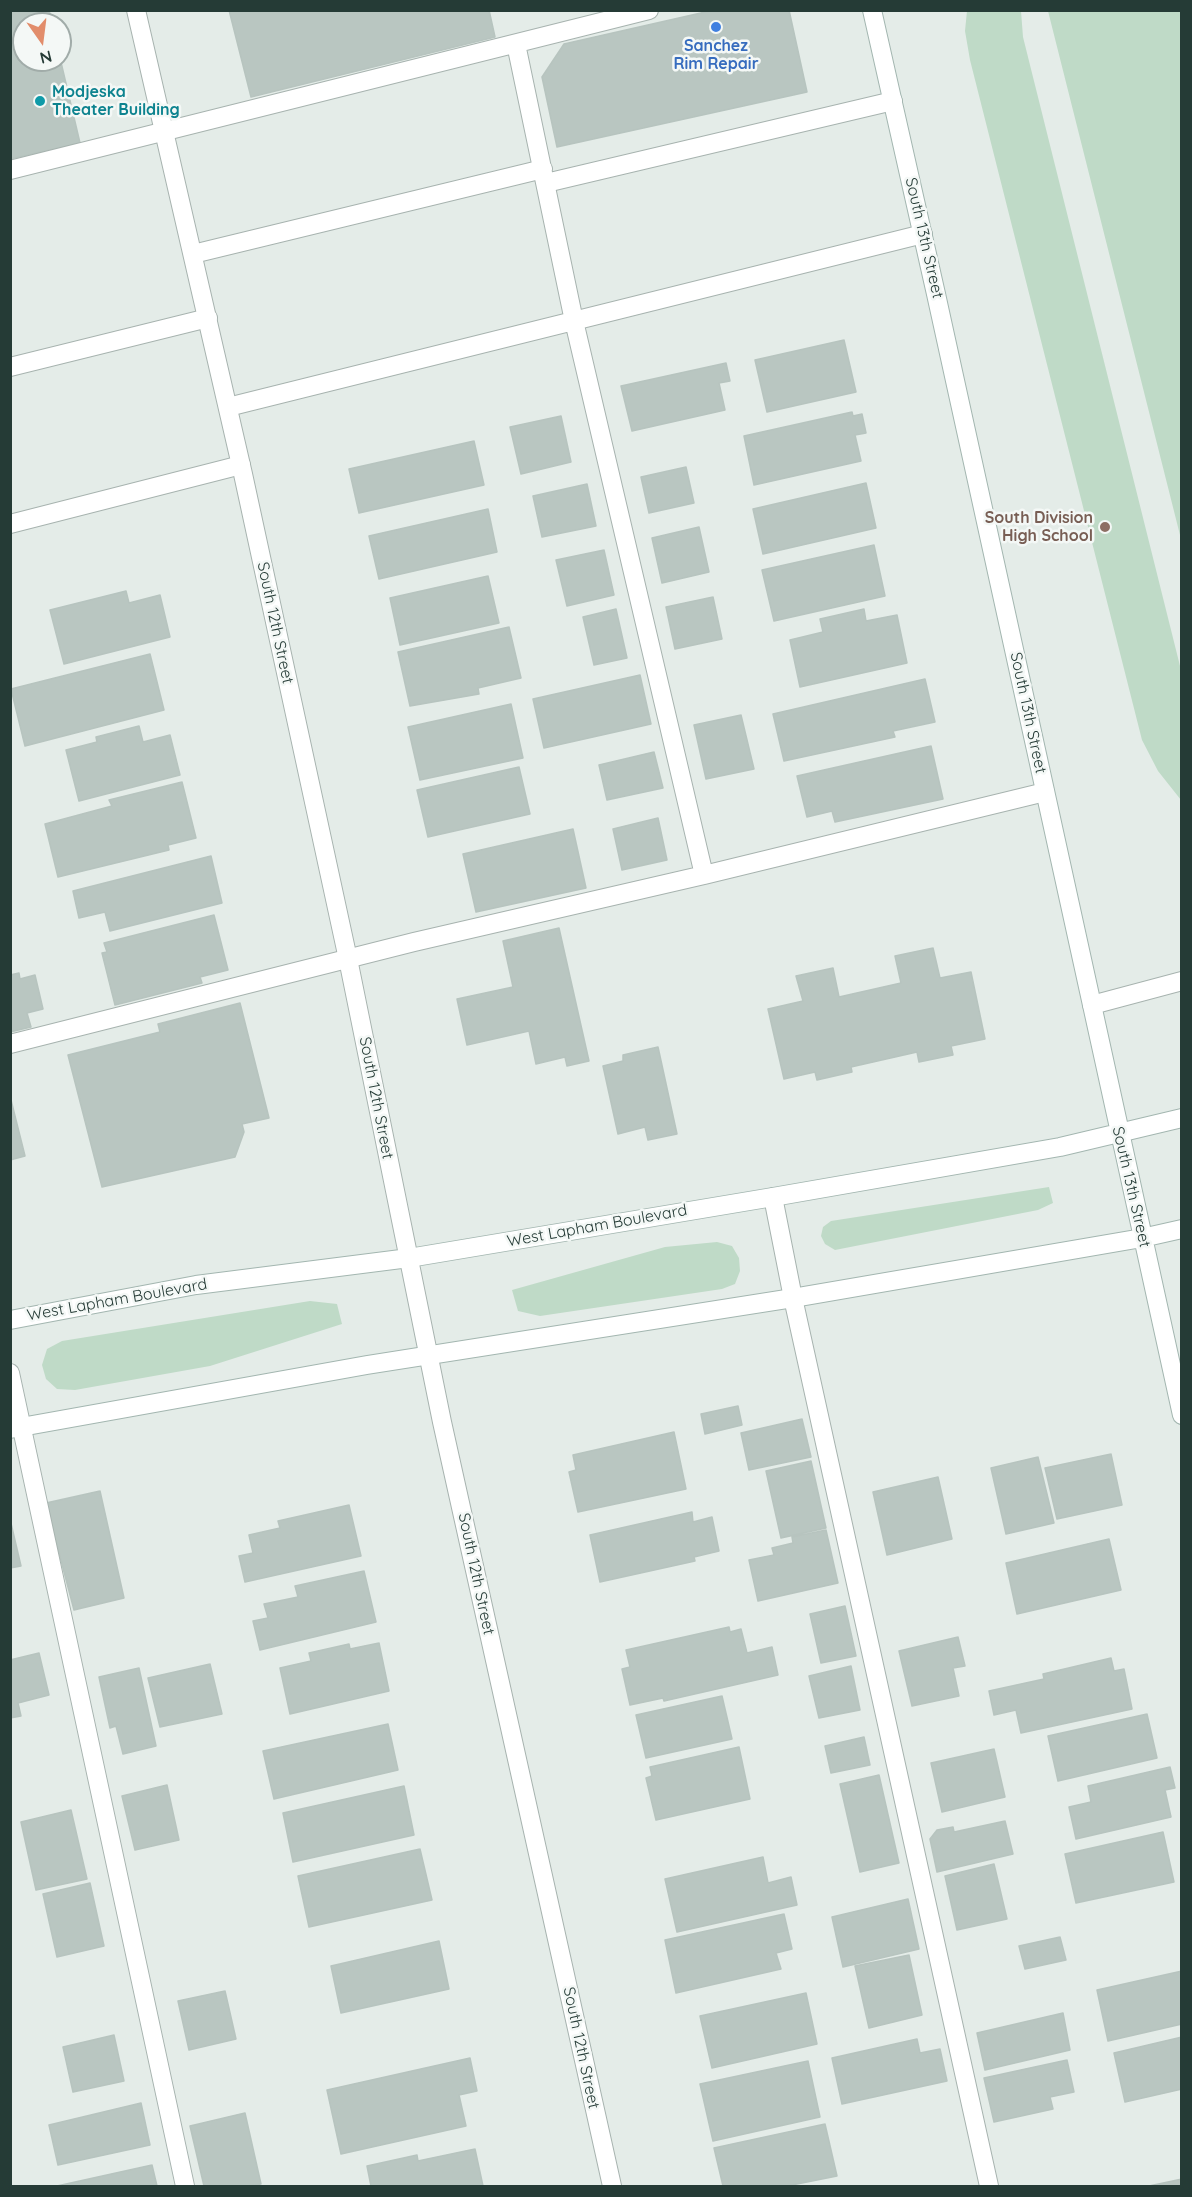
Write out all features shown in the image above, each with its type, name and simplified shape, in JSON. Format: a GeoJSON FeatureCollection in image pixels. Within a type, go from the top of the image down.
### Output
{"type":"FeatureCollection","features":[{"type":"Feature","properties":{"kind":"street","name":"South 12th Street"},"geometry":{"type":"LineString","coordinates":[[136,10],[241,465],[348,959],[428,1356],[612,2187]]}},
{"type":"Feature","properties":{"kind":"street"},"geometry":{"type":"LineString","coordinates":[[10,170],[648,10]]}},
{"type":"Feature","properties":{"kind":"street","name":"South 13th Street"},"geometry":{"type":"LineString","coordinates":[[872,10],[1182,1415]]}},
{"type":"Feature","properties":{"kind":"street"},"geometry":{"type":"LineString","coordinates":[[516,44],[574,321],[704,875]]}},
{"type":"Feature","properties":{"kind":"street"},"geometry":{"type":"LineString","coordinates":[[193,254],[893,101]]}},
{"type":"Feature","properties":{"kind":"street"},"geometry":{"type":"LineString","coordinates":[[228,407],[922,234]]}},
{"type":"Feature","properties":{"kind":"street"},"geometry":{"type":"LineString","coordinates":[[10,367],[208,318]]}},
{"type":"Feature","properties":{"kind":"street"},"geometry":{"type":"LineString","coordinates":[[10,524],[241,465]]}},
{"type":"Feature","properties":{"kind":"street"},"geometry":{"type":"LineString","coordinates":[[10,1044],[348,959],[1045,792]]}},
{"type":"Feature","properties":{"kind":"street"},"geometry":{"type":"LineString","coordinates":[[1092,1005],[1182,981]]}},
{"type":"Feature","properties":{"kind":"street","name":"West Lapham Boulevard"},"geometry":{"type":"LineString","coordinates":[[10,1320],[196,1285],[409,1257],[773,1197],[1060,1147],[1182,1118]]}},
{"type":"Feature","properties":{"kind":"street"},"geometry":{"type":"LineString","coordinates":[[773,1197],[793,1298],[989,2187]]}},
{"type":"Feature","properties":{"kind":"street"},"geometry":{"type":"LineString","coordinates":[[17,1428],[428,1356],[793,1298],[1142,1238],[1182,1229]]}},
{"type":"Feature","properties":{"kind":"street"},"geometry":{"type":"LineString","coordinates":[[10,1374],[17,1428],[185,2187]]}},
{"type":"Feature","properties":{"kind":"green space"},"geometry":{"type":"Polygon","coordinates":[[[967,11],[1021,11],[1023,37],[1181,670],[1181,800],[1158,771],[1142,740],[970,60],[965,31],[967,11]]]}},
{"type":"Feature","properties":{"kind":"green space"},"geometry":{"type":"Polygon","coordinates":[[[1048,11],[1181,11],[1181,539],[1048,11]]]}},
{"type":"Feature","properties":{"kind":"green space"},"geometry":{"type":"Polygon","coordinates":[[[1049,1187],[1053,1203],[1038,1210],[835,1250],[825,1244],[821,1236],[823,1227],[831,1221],[1049,1187]]]}},
{"type":"Feature","properties":{"kind":"green space"},"geometry":{"type":"Polygon","coordinates":[[[717,1242],[732,1246],[739,1258],[740,1271],[735,1284],[722,1289],[540,1316],[518,1311],[512,1290],[665,1247],[717,1242]]]}},
{"type":"Feature","properties":{"kind":"green space"},"geometry":{"type":"Polygon","coordinates":[[[310,1301],[337,1304],[342,1324],[210,1366],[75,1390],[57,1389],[46,1379],[42,1365],[47,1349],[62,1341],[310,1301]]]}},
{"type":"Feature","properties":{"kind":"building","name":"Modjeska Theater Building"},"geometry":{"type":"Polygon","coordinates":[[[10,10],[49,10],[49,12],[12,12],[12,72],[63,72],[80,143],[10,159],[10,10]]]}},
{"type":"Feature","properties":{"kind":"building"},"geometry":{"type":"Polygon","coordinates":[[[229,10],[489,10],[495,37],[251,97],[229,10]]]}},
{"type":"Feature","properties":{"kind":"building"},"geometry":{"type":"Polygon","coordinates":[[[714,10],[789,10],[807,92],[557,147],[542,77],[564,44],[714,10]]]}},
{"type":"Feature","properties":{"kind":"building"},"geometry":{"type":"Polygon","coordinates":[[[844,340],[856,392],[767,412],[755,360],[844,340]]]}},
{"type":"Feature","properties":{"kind":"building"},"geometry":{"type":"Polygon","coordinates":[[[726,363],[730,381],[719,383],[725,410],[632,431],[621,386],[726,363]]]}},
{"type":"Feature","properties":{"kind":"building"},"geometry":{"type":"Polygon","coordinates":[[[852,412],[853,416],[862,414],[866,433],[855,435],[861,461],[754,485],[744,436],[852,412]]]}},
{"type":"Feature","properties":{"kind":"building"},"geometry":{"type":"Polygon","coordinates":[[[561,416],[571,462],[521,474],[510,427],[561,416]]]}},
{"type":"Feature","properties":{"kind":"building"},"geometry":{"type":"Polygon","coordinates":[[[474,441],[484,485],[359,513],[349,469],[474,441]]]}},
{"type":"Feature","properties":{"kind":"building"},"geometry":{"type":"Polygon","coordinates":[[[686,467],[694,503],[649,513],[641,477],[686,467]]]}},
{"type":"Feature","properties":{"kind":"building"},"geometry":{"type":"Polygon","coordinates":[[[866,483],[876,528],[763,554],[753,509],[866,483]]]}},
{"type":"Feature","properties":{"kind":"building"},"geometry":{"type":"Polygon","coordinates":[[[587,484],[596,526],[542,537],[533,496],[587,484]]]}},
{"type":"Feature","properties":{"kind":"building"},"geometry":{"type":"Polygon","coordinates":[[[488,509],[497,552],[379,579],[369,536],[488,509]]]}},
{"type":"Feature","properties":{"kind":"building"},"geometry":{"type":"Polygon","coordinates":[[[699,527],[709,572],[662,583],[652,538],[699,527]]]}},
{"type":"Feature","properties":{"kind":"building"},"geometry":{"type":"Polygon","coordinates":[[[874,545],[885,596],[774,621],[762,570],[874,545]]]}},
{"type":"Feature","properties":{"kind":"building"},"geometry":{"type":"Polygon","coordinates":[[[604,550],[614,595],[567,606],[556,560],[604,550]]]}},
{"type":"Feature","properties":{"kind":"building"},"geometry":{"type":"Polygon","coordinates":[[[488,576],[499,623],[400,645],[390,598],[488,576]]]}},
{"type":"Feature","properties":{"kind":"building"},"geometry":{"type":"Polygon","coordinates":[[[126,591],[129,603],[160,595],[170,637],[64,664],[50,610],[126,591]]]}},
{"type":"Feature","properties":{"kind":"building"},"geometry":{"type":"Polygon","coordinates":[[[713,597],[722,639],[675,649],[666,607],[713,597]]]}},
{"type":"Feature","properties":{"kind":"building"},"geometry":{"type":"Polygon","coordinates":[[[616,609],[627,658],[594,665],[583,617],[616,609]]]}},
{"type":"Feature","properties":{"kind":"building"},"geometry":{"type":"Polygon","coordinates":[[[864,609],[866,621],[897,615],[907,663],[800,687],[790,640],[823,632],[820,619],[864,609]]]}},
{"type":"Feature","properties":{"kind":"building"},"geometry":{"type":"Polygon","coordinates":[[[509,627],[521,678],[478,688],[479,694],[410,706],[398,652],[509,627]]]}},
{"type":"Feature","properties":{"kind":"building"},"geometry":{"type":"Polygon","coordinates":[[[150,654],[164,710],[25,746],[11,689],[150,654]]]}},
{"type":"Feature","properties":{"kind":"building"},"geometry":{"type":"Polygon","coordinates":[[[640,675],[651,724],[544,748],[533,699],[640,675]]]}},
{"type":"Feature","properties":{"kind":"building"},"geometry":{"type":"Polygon","coordinates":[[[925,679],[935,722],[893,731],[895,737],[784,761],[773,714],[925,679]]]}},
{"type":"Feature","properties":{"kind":"building"},"geometry":{"type":"Polygon","coordinates":[[[511,704],[523,758],[420,780],[408,727],[511,704]]]}},
{"type":"Feature","properties":{"kind":"building"},"geometry":{"type":"Polygon","coordinates":[[[741,715],[754,769],[706,779],[694,725],[741,715]]]}},
{"type":"Feature","properties":{"kind":"building"},"geometry":{"type":"Polygon","coordinates":[[[139,726],[143,742],[170,735],[180,775],[79,801],[66,750],[97,742],[96,737],[139,726]]]}},
{"type":"Feature","properties":{"kind":"building"},"geometry":{"type":"Polygon","coordinates":[[[931,746],[943,799],[835,822],[832,811],[807,817],[797,776],[931,746]]]}},
{"type":"Feature","properties":{"kind":"building"},"geometry":{"type":"Polygon","coordinates":[[[654,752],[663,788],[607,800],[599,765],[654,752]]]}},
{"type":"Feature","properties":{"kind":"building"},"geometry":{"type":"Polygon","coordinates":[[[519,767],[530,814],[428,837],[417,790],[519,767]]]}},
{"type":"Feature","properties":{"kind":"building"},"geometry":{"type":"Polygon","coordinates":[[[182,782],[196,838],[168,845],[169,850],[58,877],[45,824],[112,806],[109,800],[182,782]]]}},
{"type":"Feature","properties":{"kind":"building"},"geometry":{"type":"Polygon","coordinates":[[[658,818],[667,860],[622,870],[613,829],[658,818]]]}},
{"type":"Feature","properties":{"kind":"building"},"geometry":{"type":"Polygon","coordinates":[[[573,829],[586,888],[476,912],[463,854],[573,829]]]}},
{"type":"Feature","properties":{"kind":"building"},"geometry":{"type":"Polygon","coordinates":[[[211,856],[222,903],[110,931],[105,912],[79,918],[73,891],[211,856]]]}},
{"type":"Feature","properties":{"kind":"building"},"geometry":{"type":"Polygon","coordinates":[[[214,915],[228,970],[200,977],[202,983],[115,1005],[102,953],[107,952],[104,943],[214,915]]]}},
{"type":"Feature","properties":{"kind":"building"},"geometry":{"type":"Polygon","coordinates":[[[559,928],[589,1061],[567,1066],[565,1057],[536,1064],[529,1031],[467,1045],[457,999],[513,987],[503,941],[559,928]]]}},
{"type":"Feature","properties":{"kind":"building"},"geometry":{"type":"Polygon","coordinates":[[[933,948],[940,978],[971,972],[985,1039],[951,1046],[953,1055],[919,1062],[917,1052],[851,1067],[852,1072],[817,1080],[815,1072],[784,1079],[768,1009],[803,1001],[796,976],[833,968],[839,997],[901,983],[895,956],[933,948]]]}},
{"type":"Feature","properties":{"kind":"building"},"geometry":{"type":"Polygon","coordinates":[[[19,973],[20,979],[35,975],[43,1009],[27,1013],[31,1027],[10,1032],[10,975],[19,973]]]}},
{"type":"Feature","properties":{"kind":"building"},"geometry":{"type":"Polygon","coordinates":[[[240,1003],[269,1118],[242,1124],[244,1132],[235,1157],[102,1187],[68,1055],[160,1032],[158,1024],[240,1003]]]}},
{"type":"Feature","properties":{"kind":"building"},"geometry":{"type":"Polygon","coordinates":[[[658,1047],[677,1134],[648,1140],[645,1127],[618,1134],[603,1066],[623,1061],[623,1055],[658,1047]]]}},
{"type":"Feature","properties":{"kind":"building"},"geometry":{"type":"Polygon","coordinates":[[[10,1096],[25,1156],[10,1160],[10,1096]]]}},
{"type":"Feature","properties":{"kind":"building"},"geometry":{"type":"Polygon","coordinates":[[[738,1406],[742,1425],[705,1434],[701,1414],[738,1406]]]}},
{"type":"Feature","properties":{"kind":"building"},"geometry":{"type":"Polygon","coordinates":[[[802,1419],[811,1457],[749,1470],[741,1433],[802,1419]]]}},
{"type":"Feature","properties":{"kind":"building"},"geometry":{"type":"Polygon","coordinates":[[[674,1432],[686,1489],[578,1512],[569,1472],[576,1470],[573,1455],[674,1432]]]}},
{"type":"Feature","properties":{"kind":"building"},"geometry":{"type":"Polygon","coordinates":[[[1111,1454],[1122,1505],[1057,1519],[1045,1468],[1111,1454]]]}},
{"type":"Feature","properties":{"kind":"building"},"geometry":{"type":"Polygon","coordinates":[[[1038,1457],[1054,1523],[1006,1534],[991,1468],[1038,1457]]]}},
{"type":"Feature","properties":{"kind":"building"},"geometry":{"type":"Polygon","coordinates":[[[811,1461],[826,1528],[781,1538],[766,1471],[811,1461]]]}},
{"type":"Feature","properties":{"kind":"building"},"geometry":{"type":"Polygon","coordinates":[[[938,1477],[952,1539],[887,1555],[873,1492],[938,1477]]]}},
{"type":"Feature","properties":{"kind":"building"},"geometry":{"type":"Polygon","coordinates":[[[100,1491],[124,1598],[74,1610],[46,1503],[100,1491]]]}},
{"type":"Feature","properties":{"kind":"building"},"geometry":{"type":"Polygon","coordinates":[[[349,1505],[361,1556],[245,1582],[239,1556],[253,1553],[249,1535],[280,1528],[278,1521],[349,1505]]]}},
{"type":"Feature","properties":{"kind":"building"},"geometry":{"type":"Polygon","coordinates":[[[692,1512],[693,1522],[712,1517],[719,1551],[694,1557],[695,1561],[600,1582],[590,1535],[692,1512]]]}},
{"type":"Feature","properties":{"kind":"building"},"geometry":{"type":"Polygon","coordinates":[[[10,1519],[21,1566],[10,1568],[10,1519]]]}},
{"type":"Feature","properties":{"kind":"building"},"geometry":{"type":"Polygon","coordinates":[[[826,1530],[838,1583],[758,1601],[749,1560],[774,1555],[772,1548],[793,1543],[792,1537],[826,1530]]]}},
{"type":"Feature","properties":{"kind":"building"},"geometry":{"type":"Polygon","coordinates":[[[1109,1539],[1121,1590],[1017,1614],[1006,1563],[1109,1539]]]}},
{"type":"Feature","properties":{"kind":"building"},"geometry":{"type":"Polygon","coordinates":[[[364,1571],[376,1622],[260,1650],[253,1621],[268,1618],[264,1604],[298,1597],[295,1586],[364,1571]]]}},
{"type":"Feature","properties":{"kind":"building"},"geometry":{"type":"Polygon","coordinates":[[[845,1606],[856,1656],[821,1663],[810,1614],[845,1606]]]}},
{"type":"Feature","properties":{"kind":"building"},"geometry":{"type":"Polygon","coordinates":[[[729,1627],[730,1632],[741,1629],[747,1653],[772,1647],[778,1675],[664,1701],[663,1698],[630,1705],[622,1669],[630,1667],[626,1650],[729,1627]]]}},
{"type":"Feature","properties":{"kind":"building"},"geometry":{"type":"Polygon","coordinates":[[[958,1637],[965,1666],[953,1668],[959,1696],[912,1706],[899,1651],[958,1637]]]}},
{"type":"Feature","properties":{"kind":"building"},"geometry":{"type":"Polygon","coordinates":[[[379,1643],[389,1691],[290,1714],[280,1668],[311,1661],[309,1653],[349,1644],[350,1649],[379,1643]]]}},
{"type":"Feature","properties":{"kind":"building"},"geometry":{"type":"Polygon","coordinates":[[[39,1653],[49,1695],[18,1703],[21,1716],[10,1718],[10,1660],[39,1653]]]}},
{"type":"Feature","properties":{"kind":"building"},"geometry":{"type":"Polygon","coordinates":[[[1111,1658],[1114,1671],[1124,1669],[1132,1709],[1021,1733],[1016,1710],[994,1715],[989,1691],[1044,1679],[1043,1674],[1111,1658]]]}},
{"type":"Feature","properties":{"kind":"building"},"geometry":{"type":"Polygon","coordinates":[[[210,1664],[222,1714],[160,1727],[148,1678],[210,1664]]]}},
{"type":"Feature","properties":{"kind":"building"},"geometry":{"type":"Polygon","coordinates":[[[851,1666],[860,1710],[819,1718],[809,1676],[851,1666]]]}},
{"type":"Feature","properties":{"kind":"building"},"geometry":{"type":"Polygon","coordinates":[[[139,1668],[156,1746],[123,1754],[116,1726],[110,1728],[99,1677],[139,1668]]]}},
{"type":"Feature","properties":{"kind":"building"},"geometry":{"type":"Polygon","coordinates":[[[722,1696],[732,1739],[646,1758],[636,1715],[722,1696]]]}},
{"type":"Feature","properties":{"kind":"building"},"geometry":{"type":"Polygon","coordinates":[[[1147,1714],[1157,1758],[1058,1781],[1048,1736],[1147,1714]]]}},
{"type":"Feature","properties":{"kind":"building"},"geometry":{"type":"Polygon","coordinates":[[[388,1724],[398,1770],[274,1799],[263,1751],[388,1724]]]}},
{"type":"Feature","properties":{"kind":"building"},"geometry":{"type":"Polygon","coordinates":[[[864,1737],[870,1765],[831,1773],[825,1746],[864,1737]]]}},
{"type":"Feature","properties":{"kind":"building"},"geometry":{"type":"Polygon","coordinates":[[[739,1747],[750,1799],[656,1820],[646,1778],[652,1776],[650,1767],[739,1747]]]}},
{"type":"Feature","properties":{"kind":"building"},"geometry":{"type":"Polygon","coordinates":[[[994,1749],[1005,1797],[942,1812],[931,1763],[994,1749]]]}},
{"type":"Feature","properties":{"kind":"building"},"geometry":{"type":"Polygon","coordinates":[[[1170,1767],[1175,1788],[1165,1790],[1171,1817],[1076,1839],[1069,1807],[1091,1802],[1088,1786],[1170,1767]]]}},
{"type":"Feature","properties":{"kind":"building"},"geometry":{"type":"Polygon","coordinates":[[[879,1775],[899,1863],[860,1872],[840,1784],[879,1775]]]}},
{"type":"Feature","properties":{"kind":"building"},"geometry":{"type":"Polygon","coordinates":[[[167,1785],[179,1840],[135,1850],[122,1796],[167,1785]]]}},
{"type":"Feature","properties":{"kind":"building"},"geometry":{"type":"Polygon","coordinates":[[[404,1786],[414,1835],[293,1862],[283,1813],[404,1786]]]}},
{"type":"Feature","properties":{"kind":"building"},"geometry":{"type":"Polygon","coordinates":[[[71,1810],[87,1879],[36,1890],[21,1822],[71,1810]]]}},
{"type":"Feature","properties":{"kind":"building"},"geometry":{"type":"Polygon","coordinates":[[[1005,1821],[1013,1854],[937,1872],[930,1839],[937,1830],[953,1827],[954,1832],[1005,1821]]]}},
{"type":"Feature","properties":{"kind":"building"},"geometry":{"type":"Polygon","coordinates":[[[1163,1832],[1174,1882],[1076,1903],[1065,1854],[1163,1832]]]}},
{"type":"Feature","properties":{"kind":"building"},"geometry":{"type":"Polygon","coordinates":[[[420,1849],[432,1900],[309,1927],[298,1876],[420,1849]]]}},
{"type":"Feature","properties":{"kind":"building"},"geometry":{"type":"Polygon","coordinates":[[[763,1857],[768,1883],[791,1877],[797,1905],[677,1932],[665,1879],[763,1857]]]}},
{"type":"Feature","properties":{"kind":"building"},"geometry":{"type":"Polygon","coordinates":[[[994,1864],[1007,1919],[957,1930],[945,1876],[994,1864]]]}},
{"type":"Feature","properties":{"kind":"building"},"geometry":{"type":"Polygon","coordinates":[[[90,1883],[104,1946],[57,1957],[43,1894],[90,1883]]]}},
{"type":"Feature","properties":{"kind":"building"},"geometry":{"type":"Polygon","coordinates":[[[908,1899],[919,1949],[843,1967],[832,1917],[908,1899]]]}},
{"type":"Feature","properties":{"kind":"building"},"geometry":{"type":"Polygon","coordinates":[[[784,1914],[792,1949],[776,1953],[781,1969],[676,1993],[665,1940],[784,1914]]]}},
{"type":"Feature","properties":{"kind":"building"},"geometry":{"type":"Polygon","coordinates":[[[1060,1937],[1066,1960],[1025,1969],[1019,1946],[1060,1937]]]}},
{"type":"Feature","properties":{"kind":"building"},"geometry":{"type":"Polygon","coordinates":[[[439,1941],[449,1989],[341,2013],[331,1966],[439,1941]]]}},
{"type":"Feature","properties":{"kind":"building"},"geometry":{"type":"Polygon","coordinates":[[[909,1955],[922,2015],[869,2028],[855,1966],[909,1955]]]}},
{"type":"Feature","properties":{"kind":"building"},"geometry":{"type":"Polygon","coordinates":[[[1182,1971],[1182,2024],[1108,2041],[1097,1990],[1182,1971]]]}},
{"type":"Feature","properties":{"kind":"building"},"geometry":{"type":"Polygon","coordinates":[[[225,1991],[236,2039],[189,2050],[178,2001],[225,1991]]]}},
{"type":"Feature","properties":{"kind":"building"},"geometry":{"type":"Polygon","coordinates":[[[806,1993],[817,2044],[712,2068],[700,2016],[806,1993]]]}},
{"type":"Feature","properties":{"kind":"building"},"geometry":{"type":"Polygon","coordinates":[[[1063,2013],[1070,2050],[985,2070],[977,2033],[1063,2013]]]}},
{"type":"Feature","properties":{"kind":"building"},"geometry":{"type":"Polygon","coordinates":[[[114,2035],[124,2081],[73,2092],[63,2047],[114,2035]]]}},
{"type":"Feature","properties":{"kind":"building"},"geometry":{"type":"Polygon","coordinates":[[[1182,2037],[1182,2089],[1125,2102],[1114,2053],[1182,2037]]]}},
{"type":"Feature","properties":{"kind":"building"},"geometry":{"type":"Polygon","coordinates":[[[917,2039],[920,2053],[940,2049],[947,2081],[842,2104],[832,2058],[917,2039]]]}},
{"type":"Feature","properties":{"kind":"building"},"geometry":{"type":"Polygon","coordinates":[[[470,2058],[477,2091],[459,2095],[466,2126],[341,2154],[327,2090],[470,2058]]]}},
{"type":"Feature","properties":{"kind":"building"},"geometry":{"type":"Polygon","coordinates":[[[1067,2060],[1074,2092],[1050,2097],[1053,2109],[994,2122],[984,2078],[1067,2060]]]}},
{"type":"Feature","properties":{"kind":"building"},"geometry":{"type":"Polygon","coordinates":[[[808,2061],[820,2117],[713,2141],[700,2084],[808,2061]]]}},
{"type":"Feature","properties":{"kind":"building"},"geometry":{"type":"Polygon","coordinates":[[[141,2103],[150,2145],[58,2165],[49,2125],[141,2103]]]}},
{"type":"Feature","properties":{"kind":"building"},"geometry":{"type":"Polygon","coordinates":[[[245,2113],[261,2184],[204,2186],[190,2126],[245,2113]]]}},
{"type":"Feature","properties":{"kind":"building"},"geometry":{"type":"Polygon","coordinates":[[[825,2124],[837,2176],[787,2186],[723,2186],[714,2148],[825,2124]]]}},
{"type":"Feature","properties":{"kind":"building"},"geometry":{"type":"Polygon","coordinates":[[[475,2149],[483,2186],[371,2186],[367,2166],[417,2155],[418,2161],[475,2149]]]}},
{"type":"Feature","properties":{"kind":"building"},"geometry":{"type":"Polygon","coordinates":[[[152,2165],[157,2186],[57,2186],[152,2165]]]}},
{"type":"Feature","properties":{"kind":"building"},"geometry":{"type":"Polygon","coordinates":[[[1182,2179],[1182,2186],[1149,2186],[1182,2179]]]}},
{"type":"Feature","properties":{"kind":"place","name":"Sanchez Rim Repair"},"geometry":{"type":"Point","coordinates":[716,27]}},
{"type":"Feature","properties":{"kind":"place","name":"Modjeska Theater Building"},"geometry":{"type":"Point","coordinates":[40,101]}},
{"type":"Feature","properties":{"kind":"place","name":"South Division High School"},"geometry":{"type":"Point","coordinates":[1105,527]}}]}
